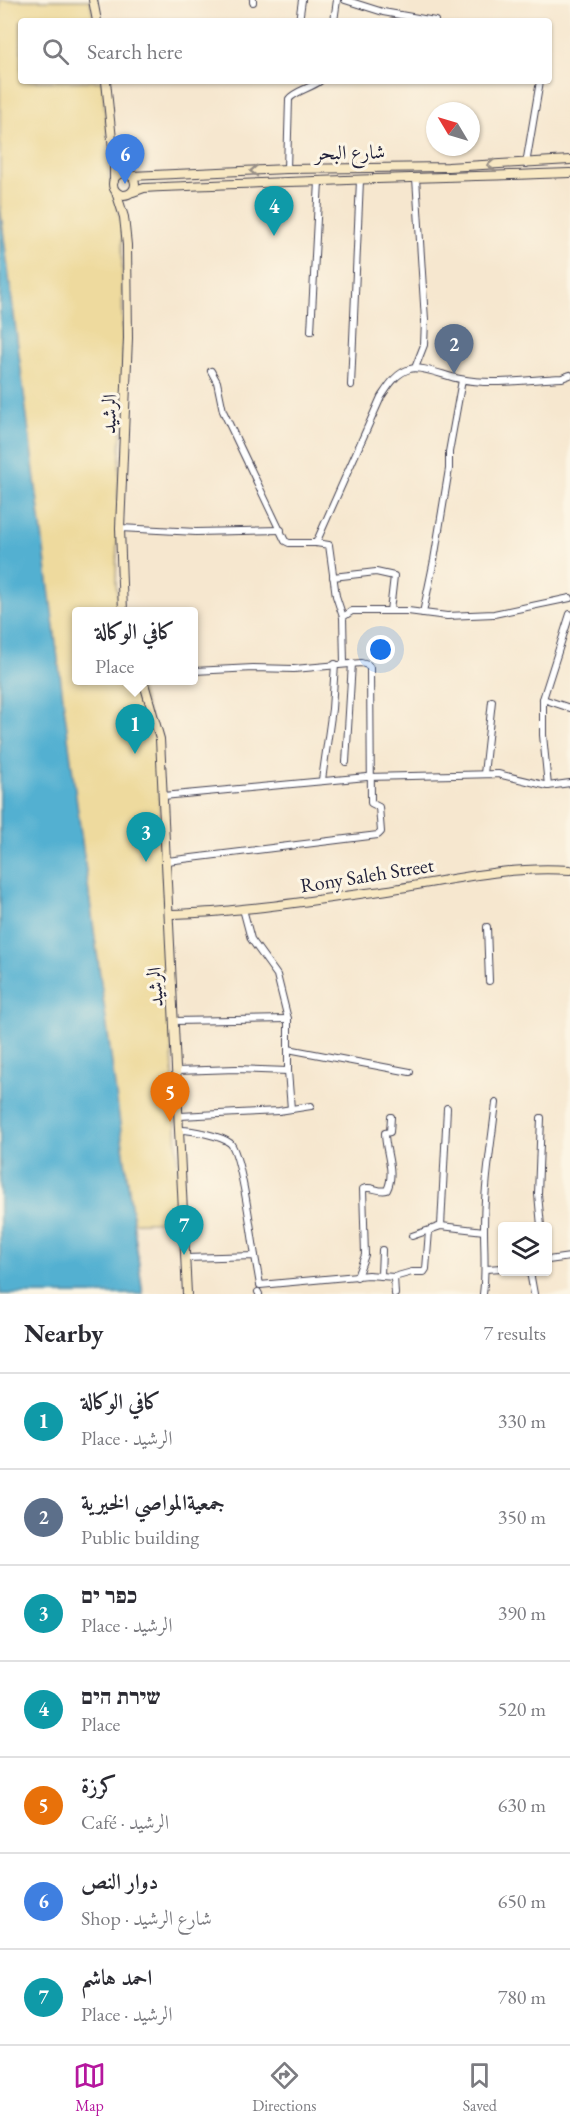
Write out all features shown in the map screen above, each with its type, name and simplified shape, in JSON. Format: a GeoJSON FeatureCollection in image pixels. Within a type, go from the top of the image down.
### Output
{"type":"FeatureCollection","features":[{"type":"Feature","properties":{"kind":"main road"},"geometry":{"type":"LineString","coordinates":[[93,0],[96,18]]}},
{"type":"Feature","properties":{"kind":"main road"},"geometry":{"type":"LineString","coordinates":[[106,84],[116,192],[122,195],[131,193],[135,185],[114,159]]}},
{"type":"Feature","properties":{"kind":"main road","name":"شارع البحر"},"geometry":{"type":"LineString","coordinates":[[129,175],[526,164],[570,160]]}},
{"type":"Feature","properties":{"kind":"main road","name":"شارع البحر"},"geometry":{"type":"LineString","coordinates":[[131,193],[144,188],[570,173]]}},
{"type":"Feature","properties":{"kind":"main road"},"geometry":{"type":"LineString","coordinates":[[114,181],[118,176],[129,175]]}},
{"type":"Feature","properties":{"kind":"main road","name":"الرشيد"},"geometry":{"type":"LineString","coordinates":[[116,192],[124,217],[127,245],[128,338],[120,528],[123,607]]}},
{"type":"Feature","properties":{"kind":"main road","name":"الرشيد"},"geometry":{"type":"LineString","coordinates":[[124,217],[131,193]]}},
{"type":"Feature","properties":{"kind":"main road","name":"الرشيد"},"geometry":{"type":"LineString","coordinates":[[144,685],[160,739],[187,1294]]}},
{"type":"Feature","properties":{"kind":"main road","name":"Rony Saleh Street"},"geometry":{"type":"LineString","coordinates":[[169,915],[243,909],[376,892],[506,870],[537,868],[570,870]]}},
{"type":"Feature","properties":{"kind":"street"},"geometry":{"type":"LineString","coordinates":[[299,18],[302,0]]}},
{"type":"Feature","properties":{"kind":"street"},"geometry":{"type":"LineString","coordinates":[[334,18],[337,0]]}},
{"type":"Feature","properties":{"kind":"street"},"geometry":{"type":"LineString","coordinates":[[345,0],[383,12],[418,18]]}},
{"type":"Feature","properties":{"kind":"street"},"geometry":{"type":"LineString","coordinates":[[287,169],[289,99],[316,84]]}},
{"type":"Feature","properties":{"kind":"street"},"geometry":{"type":"LineString","coordinates":[[526,164],[539,84]]}},
{"type":"Feature","properties":{"kind":"street"},"geometry":{"type":"LineString","coordinates":[[416,178],[425,320],[424,345],[416,368]]}},
{"type":"Feature","properties":{"kind":"street"},"geometry":{"type":"LineString","coordinates":[[351,385],[360,180]]}},
{"type":"Feature","properties":{"kind":"street"},"geometry":{"type":"LineString","coordinates":[[311,331],[319,181]]}},
{"type":"Feature","properties":{"kind":"street"},"geometry":{"type":"LineString","coordinates":[[316,543],[381,397],[394,379],[403,372],[416,368],[462,380],[525,380],[562,378],[570,375]]}},
{"type":"Feature","properties":{"kind":"street"},"geometry":{"type":"LineString","coordinates":[[211,370],[217,382],[223,411],[285,541],[329,546],[333,577],[343,617],[344,663]]}},
{"type":"Feature","properties":{"kind":"street"},"geometry":{"type":"LineString","coordinates":[[423,613],[434,560],[462,380]]}},
{"type":"Feature","properties":{"kind":"street"},"geometry":{"type":"LineString","coordinates":[[120,528],[196,532],[281,530]]}},
{"type":"Feature","properties":{"kind":"street"},"geometry":{"type":"LineString","coordinates":[[333,577],[376,572],[394,576],[390,611]]}},
{"type":"Feature","properties":{"kind":"street"},"geometry":{"type":"LineString","coordinates":[[343,617],[352,611],[390,611],[447,616],[494,614],[570,598]]}},
{"type":"Feature","properties":{"kind":"street"},"geometry":{"type":"LineString","coordinates":[[548,786],[543,735],[543,699],[570,614]]}},
{"type":"Feature","properties":{"kind":"street"},"geometry":{"type":"LineString","coordinates":[[167,861],[378,835],[381,832],[379,807],[370,803],[370,668],[368,665],[344,663],[294,669],[198,671]]}},
{"type":"Feature","properties":{"kind":"street"},"geometry":{"type":"LineString","coordinates":[[346,762],[352,663]]}},
{"type":"Feature","properties":{"kind":"street"},"geometry":{"type":"LineString","coordinates":[[322,780],[332,709],[335,664]]}},
{"type":"Feature","properties":{"kind":"street"},"geometry":{"type":"LineString","coordinates":[[543,699],[570,708]]}},
{"type":"Feature","properties":{"kind":"street"},"geometry":{"type":"LineString","coordinates":[[484,774],[492,701]]}},
{"type":"Feature","properties":{"kind":"street"},"geometry":{"type":"LineString","coordinates":[[163,796],[322,780],[484,774],[498,774],[548,786],[570,783]]}},
{"type":"Feature","properties":{"kind":"street"},"geometry":{"type":"LineString","coordinates":[[243,909],[251,939],[277,975],[288,1018],[291,1109]]}},
{"type":"Feature","properties":{"kind":"street"},"geometry":{"type":"LineString","coordinates":[[487,927],[489,981]]}},
{"type":"Feature","properties":{"kind":"street"},"geometry":{"type":"LineString","coordinates":[[173,1021],[288,1018]]}},
{"type":"Feature","properties":{"kind":"street"},"geometry":{"type":"LineString","coordinates":[[288,1049],[410,1072]]}},
{"type":"Feature","properties":{"kind":"street"},"geometry":{"type":"LineString","coordinates":[[176,1071],[236,1069],[288,1071]]}},
{"type":"Feature","properties":{"kind":"street"},"geometry":{"type":"LineString","coordinates":[[483,1294],[486,1269],[484,1231],[486,1188],[496,1103]]}},
{"type":"Feature","properties":{"kind":"street"},"geometry":{"type":"LineString","coordinates":[[180,1116],[311,1106]]}},
{"type":"Feature","properties":{"kind":"street"},"geometry":{"type":"LineString","coordinates":[[441,1226],[447,1108]]}},
{"type":"Feature","properties":{"kind":"street"},"geometry":{"type":"LineString","coordinates":[[357,1276],[365,1255],[363,1189],[367,1187],[383,1191],[390,1186],[391,1172],[385,1133],[390,1132],[391,1117]]}},
{"type":"Feature","properties":{"kind":"street"},"geometry":{"type":"LineString","coordinates":[[541,1118],[538,1194],[541,1222]]}},
{"type":"Feature","properties":{"kind":"street"},"geometry":{"type":"LineString","coordinates":[[180,1130],[188,1130],[226,1141],[234,1149],[240,1169],[260,1285],[258,1293]]}},
{"type":"Feature","properties":{"kind":"street"},"geometry":{"type":"LineString","coordinates":[[412,1236],[441,1226],[484,1231]]}},
{"type":"Feature","properties":{"kind":"street"},"geometry":{"type":"LineString","coordinates":[[260,1285],[357,1276],[394,1277],[412,1272],[424,1272],[429,1231]]}},
{"type":"Feature","properties":{"kind":"street"},"geometry":{"type":"LineString","coordinates":[[381,1275],[382,1250]]}},
{"type":"Feature","properties":{"kind":"street"},"geometry":{"type":"LineString","coordinates":[[185,1258],[255,1256]]}},
{"type":"Feature","properties":{"kind":"street"},"geometry":{"type":"LineString","coordinates":[[552,1259],[570,1257]]}},
{"type":"Feature","properties":{"kind":"street"},"geometry":{"type":"LineString","coordinates":[[486,1269],[498,1268]]}},
{"type":"Feature","properties":{"kind":"street"},"geometry":{"type":"LineString","coordinates":[[531,1276],[534,1294]]}},
{"type":"Feature","properties":{"kind":"street"},"geometry":{"type":"LineString","coordinates":[[394,1277],[395,1294]]}},
{"type":"Feature","properties":{"kind":"sand"},"geometry":{"type":"Polygon","coordinates":[[[0,0],[90,0],[93,18],[18,18],[18,84],[102,84],[110,160],[109,176],[122,226],[123,386],[116,584],[119,607],[72,607],[72,685],[139,685],[156,739],[179,1221],[110,1223],[0,313],[0,0]]]}},
{"type":"Feature","properties":{"kind":"water"},"geometry":{"type":"Polygon","coordinates":[[[0,206],[70,752],[143,1294],[0,1294],[0,206]]]}},
{"type":"Feature","properties":{"kind":"place","name":"دوار النص"},"geometry":{"type":"Point","coordinates":[125,184]}},
{"type":"Feature","properties":{"kind":"place","name":"שירת הים"},"geometry":{"type":"Point","coordinates":[274,236]}},
{"type":"Feature","properties":{"kind":"place","name":"جمعيةالمواصي الخيرية"},"geometry":{"type":"Point","coordinates":[454,374]}},
{"type":"Feature","properties":{"kind":"place","name":"كافي الوكالة"},"geometry":{"type":"Point","coordinates":[135,754]}},
{"type":"Feature","properties":{"kind":"place","name":"כפר ים"},"geometry":{"type":"Point","coordinates":[146,862]}},
{"type":"Feature","properties":{"kind":"place","name":"كرزة"},"geometry":{"type":"Point","coordinates":[170,1122]}},
{"type":"Feature","properties":{"kind":"place","name":"احمد هاشم"},"geometry":{"type":"Point","coordinates":[184,1255]}}]}
